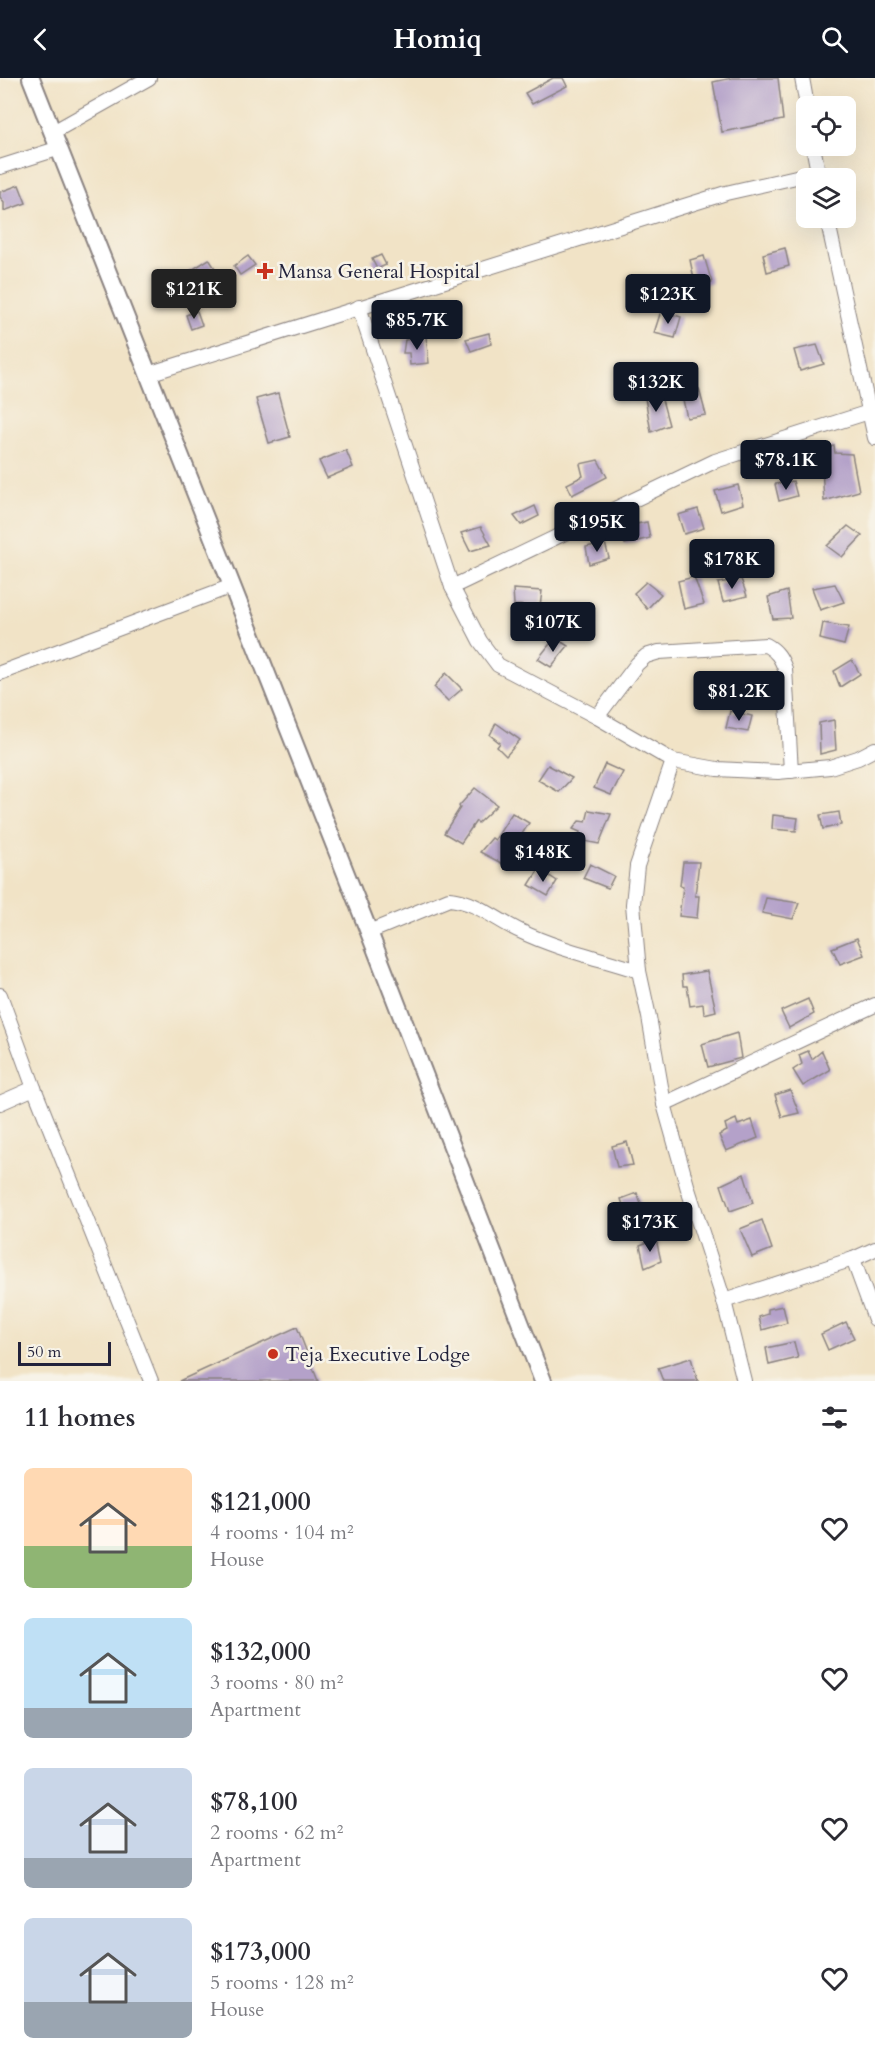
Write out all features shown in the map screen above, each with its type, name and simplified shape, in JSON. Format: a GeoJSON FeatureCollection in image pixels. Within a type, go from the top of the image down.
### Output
{"type":"FeatureCollection","features":[{"type":"Feature","properties":{"kind":"main road"},"geometry":{"type":"LineString","coordinates":[[32,78],[369,932],[543,1381]]}},
{"type":"Feature","properties":{"kind":"street"},"geometry":{"type":"LineString","coordinates":[[53,132],[149,78]]}},
{"type":"Feature","properties":{"kind":"street"},"geometry":{"type":"LineString","coordinates":[[802,78],[805,96]]}},
{"type":"Feature","properties":{"kind":"street"},"geometry":{"type":"LineString","coordinates":[[0,167],[60,148]]}},
{"type":"Feature","properties":{"kind":"street"},"geometry":{"type":"LineString","coordinates":[[148,375],[726,193],[796,179]]}},
{"type":"Feature","properties":{"kind":"street"},"geometry":{"type":"LineString","coordinates":[[829,228],[875,438]]}},
{"type":"Feature","properties":{"kind":"street"},"geometry":{"type":"LineString","coordinates":[[359,307],[452,586],[480,640],[498,665],[597,717],[673,761],[717,769],[778,772],[830,767],[858,758],[875,749]]}},
{"type":"Feature","properties":{"kind":"street"},"geometry":{"type":"LineString","coordinates":[[452,586],[654,492],[715,461],[869,412]]}},
{"type":"Feature","properties":{"kind":"street"},"geometry":{"type":"LineString","coordinates":[[0,673],[232,586]]}},
{"type":"Feature","properties":{"kind":"street"},"geometry":{"type":"LineString","coordinates":[[597,717],[637,664],[646,656],[659,652],[766,645],[775,650],[782,659],[785,669],[791,771]]}},
{"type":"Feature","properties":{"kind":"street"},"geometry":{"type":"LineString","coordinates":[[673,761],[637,866],[633,904],[639,971],[664,1104],[688,1189],[724,1301],[744,1381]]}},
{"type":"Feature","properties":{"kind":"street"},"geometry":{"type":"LineString","coordinates":[[369,932],[449,899],[460,900],[476,905],[521,932],[639,971]]}},
{"type":"Feature","properties":{"kind":"street"},"geometry":{"type":"LineString","coordinates":[[0,995],[34,1088],[151,1381]]}},
{"type":"Feature","properties":{"kind":"street"},"geometry":{"type":"LineString","coordinates":[[664,1104],[875,1005]]}},
{"type":"Feature","properties":{"kind":"street"},"geometry":{"type":"LineString","coordinates":[[0,1103],[34,1088]]}},
{"type":"Feature","properties":{"kind":"street"},"geometry":{"type":"LineString","coordinates":[[724,1301],[854,1259],[875,1249]]}},
{"type":"Feature","properties":{"kind":"street"},"geometry":{"type":"LineString","coordinates":[[854,1259],[875,1319]]}},
{"type":"Feature","properties":{"kind":"building"},"geometry":{"type":"Polygon","coordinates":[[[553,78],[563,78],[567,86],[532,104],[525,93],[553,78]]]}},
{"type":"Feature","properties":{"kind":"building"},"geometry":{"type":"Polygon","coordinates":[[[732,78],[778,78],[783,120],[722,132],[713,82],[732,78]]]}},
{"type":"Feature","properties":{"kind":"building"},"geometry":{"type":"Polygon","coordinates":[[[19,185],[26,203],[4,211],[0,192],[19,185]]]}},
{"type":"Feature","properties":{"kind":"building"},"geometry":{"type":"Polygon","coordinates":[[[785,248],[789,266],[767,272],[763,254],[785,248]]]}},
{"type":"Feature","properties":{"kind":"building"},"geometry":{"type":"Polygon","coordinates":[[[381,255],[386,265],[377,269],[372,259],[381,255]]]}},
{"type":"Feature","properties":{"kind":"building"},"geometry":{"type":"Polygon","coordinates":[[[248,256],[255,265],[240,275],[234,266],[248,256]]]}},
{"type":"Feature","properties":{"kind":"building"},"geometry":{"type":"Polygon","coordinates":[[[704,256],[712,283],[696,288],[690,260],[704,256]]]}},
{"type":"Feature","properties":{"kind":"building"},"geometry":{"type":"Polygon","coordinates":[[[209,259],[218,273],[193,289],[184,275],[209,259]]]}},
{"type":"Feature","properties":{"kind":"building"},"geometry":{"type":"Polygon","coordinates":[[[197,311],[202,325],[191,329],[186,315],[197,311]]]}},
{"type":"Feature","properties":{"kind":"building"},"geometry":{"type":"Polygon","coordinates":[[[661,311],[681,317],[675,338],[654,333],[661,311]]]}},
{"type":"Feature","properties":{"kind":"building"},"geometry":{"type":"Polygon","coordinates":[[[489,333],[491,344],[471,351],[466,339],[489,333]]]}},
{"type":"Feature","properties":{"kind":"building"},"geometry":{"type":"Polygon","coordinates":[[[426,336],[429,363],[410,365],[409,353],[403,353],[405,340],[426,336]]]}},
{"type":"Feature","properties":{"kind":"building"},"geometry":{"type":"Polygon","coordinates":[[[817,345],[824,364],[800,371],[794,350],[817,345]]]}},
{"type":"Feature","properties":{"kind":"building"},"geometry":{"type":"Polygon","coordinates":[[[699,389],[706,415],[687,418],[682,395],[699,389]]]}},
{"type":"Feature","properties":{"kind":"building"},"geometry":{"type":"Polygon","coordinates":[[[278,393],[290,437],[269,443],[256,399],[278,393]]]}},
{"type":"Feature","properties":{"kind":"building"},"geometry":{"type":"Polygon","coordinates":[[[661,396],[669,425],[651,432],[645,398],[661,396]]]}},
{"type":"Feature","properties":{"kind":"building"},"geometry":{"type":"Polygon","coordinates":[[[834,446],[835,453],[852,454],[859,491],[824,501],[821,449],[834,446]]]}},
{"type":"Feature","properties":{"kind":"building"},"geometry":{"type":"Polygon","coordinates":[[[346,450],[353,467],[327,478],[319,461],[346,450]]]}},
{"type":"Feature","properties":{"kind":"building"},"geometry":{"type":"Polygon","coordinates":[[[598,460],[607,477],[572,495],[567,484],[583,476],[580,464],[598,460]]]}},
{"type":"Feature","properties":{"kind":"building"},"geometry":{"type":"Polygon","coordinates":[[[793,481],[797,496],[779,501],[775,484],[793,481]]]}},
{"type":"Feature","properties":{"kind":"building"},"geometry":{"type":"Polygon","coordinates":[[[738,485],[743,504],[721,511],[715,491],[738,485]]]}},
{"type":"Feature","properties":{"kind":"building"},"geometry":{"type":"Polygon","coordinates":[[[535,506],[539,516],[521,525],[514,516],[535,506]]]}},
{"type":"Feature","properties":{"kind":"building"},"geometry":{"type":"Polygon","coordinates":[[[698,509],[704,528],[684,534],[678,515],[698,509]]]}},
{"type":"Feature","properties":{"kind":"building"},"geometry":{"type":"Polygon","coordinates":[[[647,522],[650,538],[625,544],[621,527],[647,522]]]}},
{"type":"Feature","properties":{"kind":"building"},"geometry":{"type":"Polygon","coordinates":[[[848,526],[862,536],[842,557],[827,546],[848,526]]]}},
{"type":"Feature","properties":{"kind":"building"},"geometry":{"type":"Polygon","coordinates":[[[481,527],[491,545],[470,551],[461,533],[481,527]]]}},
{"type":"Feature","properties":{"kind":"building"},"geometry":{"type":"Polygon","coordinates":[[[605,543],[609,558],[589,564],[586,547],[605,543]]]}},
{"type":"Feature","properties":{"kind":"building"},"geometry":{"type":"Polygon","coordinates":[[[694,577],[704,604],[684,609],[678,581],[694,577]]]}},
{"type":"Feature","properties":{"kind":"building"},"geometry":{"type":"Polygon","coordinates":[[[741,579],[747,596],[723,602],[718,583],[741,579]]]}},
{"type":"Feature","properties":{"kind":"building"},"geometry":{"type":"Polygon","coordinates":[[[646,582],[661,594],[647,609],[634,593],[646,582]]]}},
{"type":"Feature","properties":{"kind":"building"},"geometry":{"type":"Polygon","coordinates":[[[835,584],[844,602],[820,610],[812,588],[835,584]]]}},
{"type":"Feature","properties":{"kind":"building"},"geometry":{"type":"Polygon","coordinates":[[[513,589],[542,591],[539,614],[528,615],[530,606],[514,605],[513,589]]]}},
{"type":"Feature","properties":{"kind":"building"},"geometry":{"type":"Polygon","coordinates":[[[787,591],[791,618],[773,619],[768,597],[787,591]]]}},
{"type":"Feature","properties":{"kind":"building"},"geometry":{"type":"Polygon","coordinates":[[[823,623],[849,627],[844,645],[820,639],[823,623]]]}},
{"type":"Feature","properties":{"kind":"building"},"geometry":{"type":"Polygon","coordinates":[[[557,639],[568,646],[551,667],[538,659],[557,639]]]}},
{"type":"Feature","properties":{"kind":"building"},"geometry":{"type":"Polygon","coordinates":[[[852,660],[860,674],[840,687],[834,671],[852,660]]]}},
{"type":"Feature","properties":{"kind":"building"},"geometry":{"type":"Polygon","coordinates":[[[446,673],[462,689],[448,701],[434,687],[446,673]]]}},
{"type":"Feature","properties":{"kind":"building"},"geometry":{"type":"Polygon","coordinates":[[[730,711],[752,716],[748,732],[726,728],[730,711]]]}},
{"type":"Feature","properties":{"kind":"building"},"geometry":{"type":"Polygon","coordinates":[[[834,720],[836,750],[820,754],[819,723],[834,720]]]}},
{"type":"Feature","properties":{"kind":"building"},"geometry":{"type":"Polygon","coordinates":[[[496,723],[520,740],[506,756],[497,747],[500,743],[490,735],[496,723]]]}},
{"type":"Feature","properties":{"kind":"building"},"geometry":{"type":"Polygon","coordinates":[[[605,764],[623,772],[611,795],[594,788],[605,764]]]}},
{"type":"Feature","properties":{"kind":"building"},"geometry":{"type":"Polygon","coordinates":[[[548,765],[572,778],[559,792],[538,780],[548,765]]]}},
{"type":"Feature","properties":{"kind":"building"},"geometry":{"type":"Polygon","coordinates":[[[475,788],[497,805],[478,823],[476,821],[461,843],[444,833],[460,808],[459,806],[475,788]]]}},
{"type":"Feature","properties":{"kind":"building"},"geometry":{"type":"Polygon","coordinates":[[[589,810],[611,814],[599,844],[579,840],[580,832],[573,829],[579,821],[586,822],[589,810]]]}},
{"type":"Feature","properties":{"kind":"building"},"geometry":{"type":"Polygon","coordinates":[[[839,812],[841,825],[823,829],[820,815],[839,812]]]}},
{"type":"Feature","properties":{"kind":"building"},"geometry":{"type":"Polygon","coordinates":[[[512,813],[529,823],[503,864],[480,852],[492,838],[495,840],[512,813]]]}},
{"type":"Feature","properties":{"kind":"building"},"geometry":{"type":"Polygon","coordinates":[[[773,815],[798,818],[796,831],[772,829],[773,815]]]}},
{"type":"Feature","properties":{"kind":"building"},"geometry":{"type":"Polygon","coordinates":[[[683,862],[699,862],[695,896],[699,896],[697,918],[679,916],[683,887],[680,886],[683,862]]]}},
{"type":"Feature","properties":{"kind":"building"},"geometry":{"type":"Polygon","coordinates":[[[590,864],[614,876],[608,888],[583,878],[590,864]]]}},
{"type":"Feature","properties":{"kind":"building"},"geometry":{"type":"Polygon","coordinates":[[[539,869],[557,881],[548,896],[529,885],[539,869]]]}},
{"type":"Feature","properties":{"kind":"building"},"geometry":{"type":"Polygon","coordinates":[[[766,898],[799,903],[793,919],[762,913],[766,898]]]}},
{"type":"Feature","properties":{"kind":"building"},"geometry":{"type":"Polygon","coordinates":[[[857,938],[864,955],[840,964],[832,948],[857,938]]]}},
{"type":"Feature","properties":{"kind":"building"},"geometry":{"type":"Polygon","coordinates":[[[707,971],[716,1011],[704,1014],[703,1004],[690,1006],[687,986],[683,986],[682,975],[707,971]]]}},
{"type":"Feature","properties":{"kind":"building"},"geometry":{"type":"Polygon","coordinates":[[[808,999],[814,1014],[789,1028],[781,1011],[808,999]]]}},
{"type":"Feature","properties":{"kind":"building"},"geometry":{"type":"Polygon","coordinates":[[[737,1033],[741,1058],[708,1067],[702,1044],[737,1033]]]}},
{"type":"Feature","properties":{"kind":"building"},"geometry":{"type":"Polygon","coordinates":[[[808,1051],[812,1059],[822,1051],[830,1070],[803,1086],[793,1070],[802,1064],[799,1055],[808,1051]]]}},
{"type":"Feature","properties":{"kind":"building"},"geometry":{"type":"Polygon","coordinates":[[[790,1090],[799,1113],[782,1117],[775,1095],[790,1090]]]}},
{"type":"Feature","properties":{"kind":"building"},"geometry":{"type":"Polygon","coordinates":[[[736,1119],[738,1125],[752,1120],[758,1138],[726,1151],[719,1135],[727,1131],[725,1124],[736,1119]]]}},
{"type":"Feature","properties":{"kind":"building"},"geometry":{"type":"Polygon","coordinates":[[[627,1142],[633,1165],[617,1167],[612,1146],[627,1142]]]}},
{"type":"Feature","properties":{"kind":"building"},"geometry":{"type":"Polygon","coordinates":[[[744,1174],[753,1203],[730,1211],[721,1185],[744,1174]]]}},
{"type":"Feature","properties":{"kind":"building"},"geometry":{"type":"Polygon","coordinates":[[[637,1193],[645,1215],[628,1220],[621,1199],[637,1193]]]}},
{"type":"Feature","properties":{"kind":"building"},"geometry":{"type":"Polygon","coordinates":[[[762,1220],[772,1249],[752,1257],[740,1229],[762,1220]]]}},
{"type":"Feature","properties":{"kind":"building"},"geometry":{"type":"Polygon","coordinates":[[[656,1239],[661,1261],[645,1268],[640,1245],[656,1239]]]}},
{"type":"Feature","properties":{"kind":"building"},"geometry":{"type":"Polygon","coordinates":[[[783,1306],[787,1323],[762,1330],[759,1317],[768,1314],[768,1309],[783,1306]]]}},
{"type":"Feature","properties":{"kind":"building"},"geometry":{"type":"Polygon","coordinates":[[[846,1322],[854,1338],[828,1350],[821,1334],[846,1322]]]}},
{"type":"Feature","properties":{"kind":"building","name":"Teja Executive Lodge"},"geometry":{"type":"Polygon","coordinates":[[[297,1327],[318,1381],[179,1381],[297,1327]]]}},
{"type":"Feature","properties":{"kind":"building"},"geometry":{"type":"Polygon","coordinates":[[[794,1342],[798,1358],[769,1365],[766,1348],[794,1342]]]}},
{"type":"Feature","properties":{"kind":"building"},"geometry":{"type":"Polygon","coordinates":[[[691,1358],[698,1381],[663,1381],[658,1368],[691,1358]]]}},
{"type":"Feature","properties":{"kind":"place","name":"Mansa General Hospital"},"geometry":{"type":"Point","coordinates":[265,271]}},
{"type":"Feature","properties":{"kind":"place","name":"Teja Executive Lodge"},"geometry":{"type":"Point","coordinates":[273,1354]}}]}
